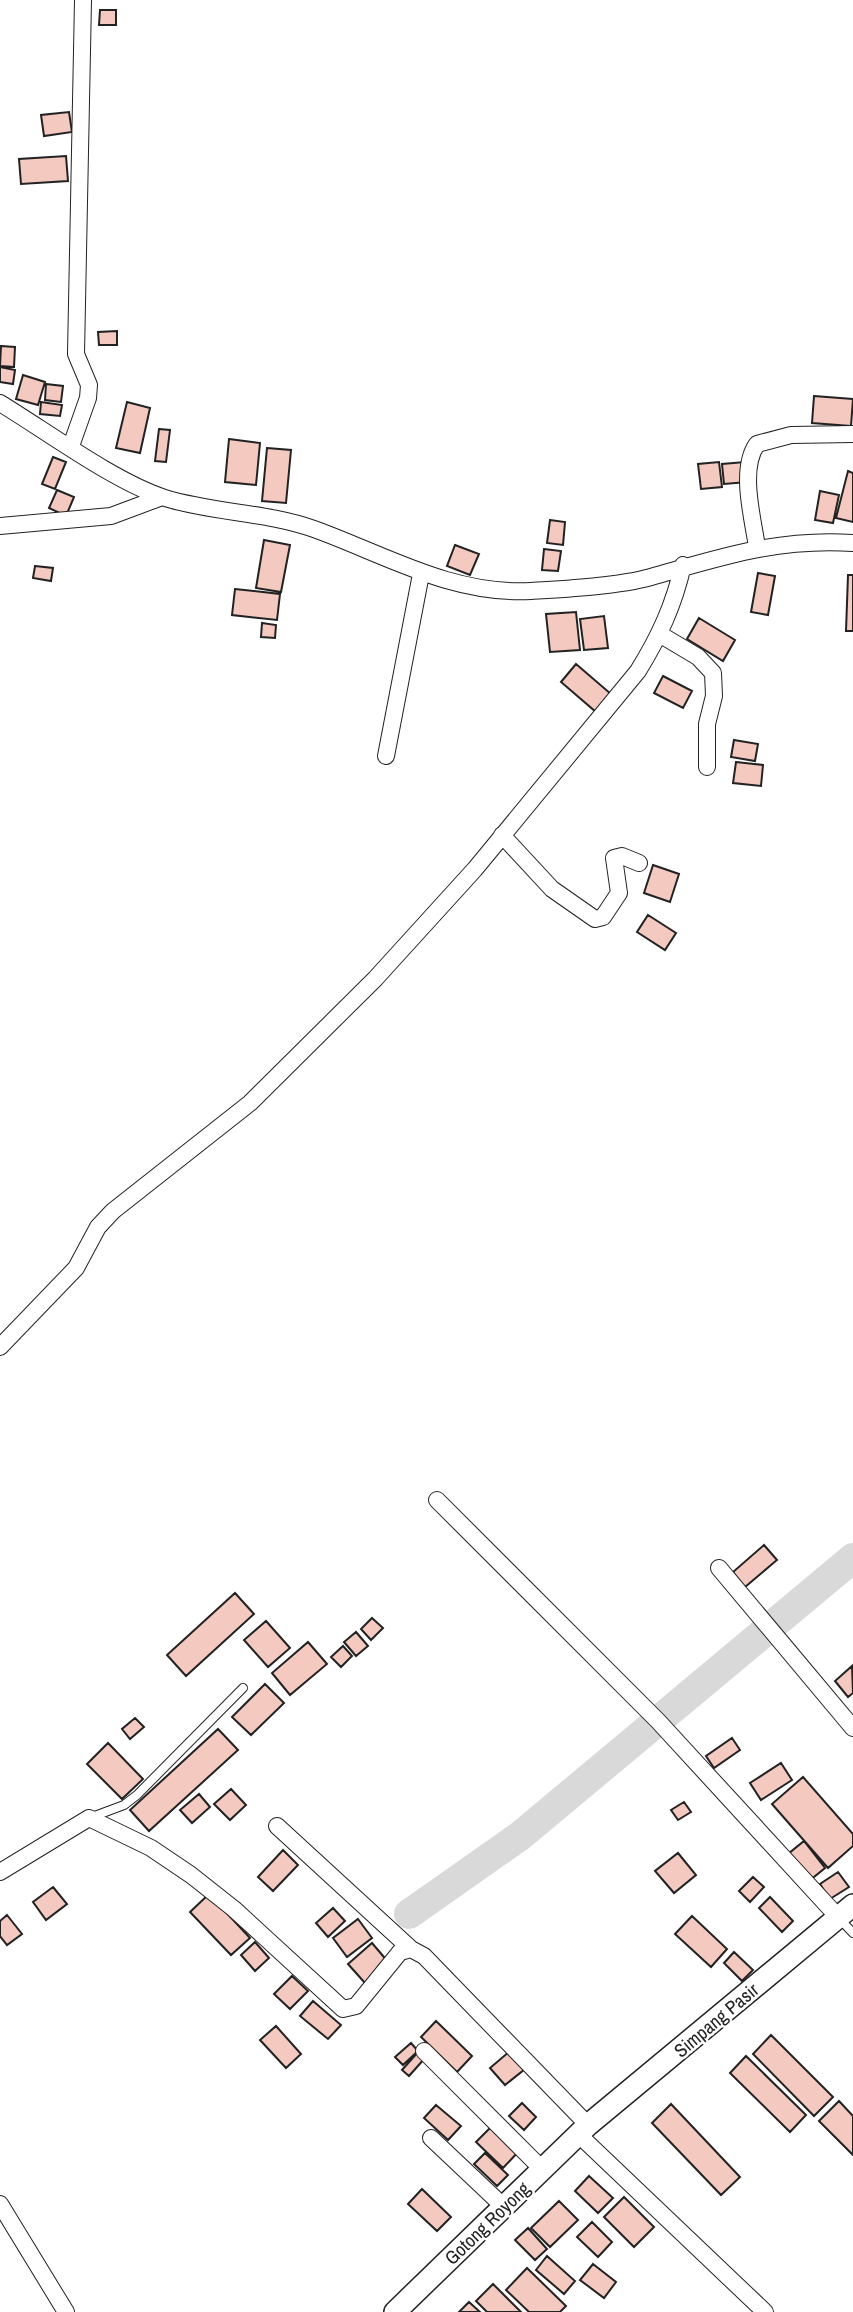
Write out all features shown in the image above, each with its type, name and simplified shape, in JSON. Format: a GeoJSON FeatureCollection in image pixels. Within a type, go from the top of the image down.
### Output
{"type":"FeatureCollection","features":[{"type":"Feature","properties":{"kind":"street"},"geometry":{"type":"LineString","coordinates":[[71,446],[89,398],[89,384],[76,354],[83,0]]}},
{"type":"Feature","properties":{"kind":"street"},"geometry":{"type":"LineString","coordinates":[[0,403],[162,497],[285,519],[421,575],[479,588],[531,591],[649,578],[683,565],[757,547],[782,543],[853,543]]}},
{"type":"Feature","properties":{"kind":"street"},"geometry":{"type":"LineString","coordinates":[[757,547],[750,477],[751,459],[757,444],[791,435],[853,434]]}},
{"type":"Feature","properties":{"kind":"street"},"geometry":{"type":"LineString","coordinates":[[0,526],[111,516],[162,497]]}},
{"type":"Feature","properties":{"kind":"street"},"geometry":{"type":"LineString","coordinates":[[0,1347],[76,1268],[98,1227],[113,1211],[200,1146],[284,1072],[422,929],[638,671],[661,635],[676,597],[683,565]]}},
{"type":"Feature","properties":{"kind":"street"},"geometry":{"type":"LineString","coordinates":[[386,756],[421,575]]}},
{"type":"Feature","properties":{"kind":"street"},"geometry":{"type":"LineString","coordinates":[[661,635],[698,657],[713,673],[714,696],[707,724],[707,767]]}},
{"type":"Feature","properties":{"kind":"street"},"geometry":{"type":"LineString","coordinates":[[502,835],[552,889],[596,919],[603,918],[618,893],[614,859],[622,856],[639,863]]}},
{"type":"Feature","properties":{"kind":"street"},"geometry":{"type":"LineString","coordinates":[[438,1500],[846,1911]]}},
{"type":"Feature","properties":{"kind":"street"},"geometry":{"type":"LineString","coordinates":[[719,1568],[853,1727]]}},
{"type":"Feature","properties":{"kind":"street"},"geometry":{"type":"LineString","coordinates":[[0,1872],[89,1818],[151,1848],[191,1875],[234,1909],[343,2009],[356,2006],[400,1952],[411,1949]]}},
{"type":"Feature","properties":{"kind":"street"},"geometry":{"type":"LineString","coordinates":[[277,1826],[411,1949],[424,1956],[583,2129],[765,2312]]}},
{"type":"Feature","properties":{"kind":"street","name":"Simpang Pasir"},"geometry":{"type":"LineString","coordinates":[[583,2129],[846,1911]]}},
{"type":"Feature","properties":{"kind":"street"},"geometry":{"type":"LineString","coordinates":[[424,2050],[543,2170]]}},
{"type":"Feature","properties":{"kind":"street","name":"Gotong Royong"},"geometry":{"type":"LineString","coordinates":[[395,2312],[583,2129]]}},
{"type":"Feature","properties":{"kind":"street"},"geometry":{"type":"LineString","coordinates":[[430,2138],[504,2207]]}},
{"type":"Feature","properties":{"kind":"street"},"geometry":{"type":"LineString","coordinates":[[0,2204],[66,2312]]}},
{"type":"Feature","properties":{"kind":"lane"},"geometry":{"type":"LineString","coordinates":[[89,1818],[108,1812],[137,1795],[243,1688]]}},
{"type":"Feature","properties":{"kind":"lane"},"geometry":{"type":"LineString","coordinates":[[846,1911],[853,1933]]}},
{"type":"Feature","properties":{"kind":"building"},"geometry":{"type":"Polygon","coordinates":[[[100,10],[116,10],[116,25],[99,25],[100,10]]]}},
{"type":"Feature","properties":{"kind":"building"},"geometry":{"type":"Polygon","coordinates":[[[69,112],[72,132],[44,136],[41,115],[69,112]]]}},
{"type":"Feature","properties":{"kind":"building"},"geometry":{"type":"Polygon","coordinates":[[[66,156],[68,181],[21,184],[19,159],[66,156]]]}},
{"type":"Feature","properties":{"kind":"building"},"geometry":{"type":"Polygon","coordinates":[[[117,331],[117,345],[99,345],[98,332],[117,331]]]}},
{"type":"Feature","properties":{"kind":"building"},"geometry":{"type":"Polygon","coordinates":[[[1,346],[15,347],[14,367],[0,366],[1,346]]]}},
{"type":"Feature","properties":{"kind":"building"},"geometry":{"type":"Polygon","coordinates":[[[0,367],[15,370],[13,384],[0,382],[0,367]]]}},
{"type":"Feature","properties":{"kind":"building"},"geometry":{"type":"Polygon","coordinates":[[[23,375],[45,382],[38,405],[16,399],[23,375]]]}},
{"type":"Feature","properties":{"kind":"building"},"geometry":{"type":"Polygon","coordinates":[[[46,384],[63,386],[61,402],[45,400],[46,384]]]}},
{"type":"Feature","properties":{"kind":"building"},"geometry":{"type":"Polygon","coordinates":[[[814,396],[853,399],[851,426],[812,423],[814,396]]]}},
{"type":"Feature","properties":{"kind":"building"},"geometry":{"type":"Polygon","coordinates":[[[41,402],[62,405],[60,416],[40,414],[41,402]]]}},
{"type":"Feature","properties":{"kind":"building"},"geometry":{"type":"Polygon","coordinates":[[[127,402],[150,408],[140,453],[116,448],[127,402]]]}},
{"type":"Feature","properties":{"kind":"building"},"geometry":{"type":"Polygon","coordinates":[[[159,429],[170,430],[166,462],[155,461],[159,429]]]}},
{"type":"Feature","properties":{"kind":"building"},"geometry":{"type":"Polygon","coordinates":[[[229,439],[260,443],[256,485],[225,482],[229,439]]]}},
{"type":"Feature","properties":{"kind":"building"},"geometry":{"type":"Polygon","coordinates":[[[267,448],[291,450],[286,503],[262,501],[267,448]]]}},
{"type":"Feature","properties":{"kind":"building"},"geometry":{"type":"Polygon","coordinates":[[[53,457],[66,462],[55,489],[42,484],[53,457]]]}},
{"type":"Feature","properties":{"kind":"building"},"geometry":{"type":"Polygon","coordinates":[[[719,462],[722,487],[701,489],[698,464],[719,462]]]}},
{"type":"Feature","properties":{"kind":"building"},"geometry":{"type":"Polygon","coordinates":[[[745,462],[747,482],[724,484],[722,464],[745,462]]]}},
{"type":"Feature","properties":{"kind":"building"},"geometry":{"type":"Polygon","coordinates":[[[848,471],[853,473],[853,522],[836,518],[848,471]]]}},
{"type":"Feature","properties":{"kind":"building"},"geometry":{"type":"Polygon","coordinates":[[[57,490],[74,497],[66,516],[49,508],[57,490]]]}},
{"type":"Feature","properties":{"kind":"building"},"geometry":{"type":"Polygon","coordinates":[[[820,491],[839,495],[833,523],[815,520],[820,491]]]}},
{"type":"Feature","properties":{"kind":"building"},"geometry":{"type":"Polygon","coordinates":[[[550,520],[565,522],[563,545],[547,543],[550,520]]]}},
{"type":"Feature","properties":{"kind":"building"},"geometry":{"type":"Polygon","coordinates":[[[264,540],[290,545],[281,592],[256,588],[264,540]]]}},
{"type":"Feature","properties":{"kind":"building"},"geometry":{"type":"Polygon","coordinates":[[[455,545],[479,554],[470,575],[447,566],[455,545]]]}},
{"type":"Feature","properties":{"kind":"building"},"geometry":{"type":"Polygon","coordinates":[[[544,549],[561,551],[558,571],[542,570],[544,549]]]}},
{"type":"Feature","properties":{"kind":"building"},"geometry":{"type":"Polygon","coordinates":[[[35,566],[53,568],[51,581],[33,578],[35,566]]]}},
{"type":"Feature","properties":{"kind":"building"},"geometry":{"type":"Polygon","coordinates":[[[758,573],[775,576],[768,615],[751,612],[758,573]]]}},
{"type":"Feature","properties":{"kind":"building"},"geometry":{"type":"Polygon","coordinates":[[[848,575],[853,575],[853,631],[846,631],[848,575]]]}},
{"type":"Feature","properties":{"kind":"building"},"geometry":{"type":"Polygon","coordinates":[[[235,589],[280,594],[277,620],[232,615],[235,589]]]}},
{"type":"Feature","properties":{"kind":"building"},"geometry":{"type":"Polygon","coordinates":[[[576,612],[580,650],[550,652],[546,614],[576,612]]]}},
{"type":"Feature","properties":{"kind":"building"},"geometry":{"type":"Polygon","coordinates":[[[604,616],[608,648],[584,650],[580,619],[604,616]]]}},
{"type":"Feature","properties":{"kind":"building"},"geometry":{"type":"Polygon","coordinates":[[[699,618],[735,640],[723,661],[687,639],[699,618]]]}},
{"type":"Feature","properties":{"kind":"building"},"geometry":{"type":"Polygon","coordinates":[[[262,623],[276,625],[275,638],[261,637],[262,623]]]}},
{"type":"Feature","properties":{"kind":"building"},"geometry":{"type":"Polygon","coordinates":[[[576,664],[611,694],[596,712],[561,682],[576,664]]]}},
{"type":"Feature","properties":{"kind":"building"},"geometry":{"type":"Polygon","coordinates":[[[663,676],[692,691],[683,708],[654,693],[663,676]]]}},
{"type":"Feature","properties":{"kind":"building"},"geometry":{"type":"Polygon","coordinates":[[[734,740],[758,744],[755,761],[731,757],[734,740]]]}},
{"type":"Feature","properties":{"kind":"building"},"geometry":{"type":"Polygon","coordinates":[[[736,762],[763,765],[761,786],[733,783],[736,762]]]}},
{"type":"Feature","properties":{"kind":"building"},"geometry":{"type":"Polygon","coordinates":[[[653,865],[679,874],[670,902],[644,893],[653,865]]]}},
{"type":"Feature","properties":{"kind":"building"},"geometry":{"type":"Polygon","coordinates":[[[648,915],[676,933],[665,950],[637,932],[648,915]]]}},
{"type":"Feature","properties":{"kind":"building"},"geometry":{"type":"Polygon","coordinates":[[[764,1545],[777,1560],[745,1587],[733,1572],[764,1545]]]}},
{"type":"Feature","properties":{"kind":"building"},"geometry":{"type":"Polygon","coordinates":[[[235,1593],[254,1614],[186,1676],[167,1655],[235,1593]]]}},
{"type":"Feature","properties":{"kind":"building"},"geometry":{"type":"Polygon","coordinates":[[[372,1618],[383,1628],[371,1640],[361,1629],[372,1618]]]}},
{"type":"Feature","properties":{"kind":"building"},"geometry":{"type":"Polygon","coordinates":[[[266,1621],[290,1648],[268,1667],[244,1640],[266,1621]]]}},
{"type":"Feature","properties":{"kind":"building"},"geometry":{"type":"Polygon","coordinates":[[[356,1632],[368,1646],[356,1656],[344,1642],[356,1632]]]}},
{"type":"Feature","properties":{"kind":"building"},"geometry":{"type":"Polygon","coordinates":[[[308,1642],[327,1664],[290,1695],[272,1673],[308,1642]]]}},
{"type":"Feature","properties":{"kind":"building"},"geometry":{"type":"Polygon","coordinates":[[[343,1646],[352,1656],[341,1667],[331,1657],[343,1646]]]}},
{"type":"Feature","properties":{"kind":"building"},"geometry":{"type":"Polygon","coordinates":[[[852,1666],[853,1693],[848,1697],[835,1681],[852,1666]]]}},
{"type":"Feature","properties":{"kind":"building"},"geometry":{"type":"Polygon","coordinates":[[[265,1684],[284,1703],[251,1735],[232,1717],[265,1684]]]}},
{"type":"Feature","properties":{"kind":"building"},"geometry":{"type":"Polygon","coordinates":[[[135,1718],[144,1727],[130,1739],[122,1729],[135,1718]]]}},
{"type":"Feature","properties":{"kind":"building"},"geometry":{"type":"Polygon","coordinates":[[[218,1729],[238,1750],[149,1831],[130,1810],[218,1729]]]}},
{"type":"Feature","properties":{"kind":"building"},"geometry":{"type":"Polygon","coordinates":[[[732,1738],[740,1750],[714,1768],[706,1756],[732,1738]]]}},
{"type":"Feature","properties":{"kind":"building"},"geometry":{"type":"Polygon","coordinates":[[[108,1743],[143,1779],[122,1799],[87,1764],[108,1743]]]}},
{"type":"Feature","properties":{"kind":"building"},"geometry":{"type":"Polygon","coordinates":[[[781,1763],[792,1780],[761,1800],[750,1783],[781,1763]]]}},
{"type":"Feature","properties":{"kind":"building"},"geometry":{"type":"Polygon","coordinates":[[[803,1777],[853,1834],[853,1846],[828,1868],[772,1804],[803,1777]]]}},
{"type":"Feature","properties":{"kind":"building"},"geometry":{"type":"Polygon","coordinates":[[[231,1789],[246,1805],[230,1820],[214,1804],[231,1789]]]}},
{"type":"Feature","properties":{"kind":"building"},"geometry":{"type":"Polygon","coordinates":[[[199,1794],[210,1807],[192,1823],[180,1810],[199,1794]]]}},
{"type":"Feature","properties":{"kind":"building"},"geometry":{"type":"Polygon","coordinates":[[[684,1802],[691,1812],[678,1820],[671,1810],[684,1802]]]}},
{"type":"Feature","properties":{"kind":"building"},"geometry":{"type":"Polygon","coordinates":[[[804,1841],[825,1868],[809,1881],[788,1854],[804,1841]]]}},
{"type":"Feature","properties":{"kind":"building"},"geometry":{"type":"Polygon","coordinates":[[[283,1850],[298,1865],[273,1891],[258,1877],[283,1850]]]}},
{"type":"Feature","properties":{"kind":"building"},"geometry":{"type":"Polygon","coordinates":[[[678,1853],[696,1875],[674,1893],[655,1871],[678,1853]]]}},
{"type":"Feature","properties":{"kind":"building"},"geometry":{"type":"Polygon","coordinates":[[[838,1872],[849,1887],[830,1899],[820,1884],[838,1872]]]}},
{"type":"Feature","properties":{"kind":"building"},"geometry":{"type":"Polygon","coordinates":[[[753,1877],[764,1887],[750,1902],[739,1891],[753,1877]]]}},
{"type":"Feature","properties":{"kind":"building"},"geometry":{"type":"Polygon","coordinates":[[[53,1887],[67,1904],[46,1920],[33,1902],[53,1887]]]}},
{"type":"Feature","properties":{"kind":"building"},"geometry":{"type":"Polygon","coordinates":[[[209,1894],[250,1938],[231,1955],[190,1912],[209,1894]]]}},
{"type":"Feature","properties":{"kind":"building"},"geometry":{"type":"Polygon","coordinates":[[[770,1897],[793,1921],[782,1932],[759,1908],[770,1897]]]}},
{"type":"Feature","properties":{"kind":"building"},"geometry":{"type":"Polygon","coordinates":[[[333,1908],[345,1921],[328,1937],[316,1923],[333,1908]]]}},
{"type":"Feature","properties":{"kind":"building"},"geometry":{"type":"Polygon","coordinates":[[[7,1915],[22,1934],[7,1945],[0,1936],[0,1921],[7,1915]]]}},
{"type":"Feature","properties":{"kind":"building"},"geometry":{"type":"Polygon","coordinates":[[[692,1916],[727,1949],[711,1967],[675,1934],[692,1916]]]}},
{"type":"Feature","properties":{"kind":"building"},"geometry":{"type":"Polygon","coordinates":[[[358,1919],[372,1938],[347,1957],[333,1938],[358,1919]]]}},
{"type":"Feature","properties":{"kind":"building"},"geometry":{"type":"Polygon","coordinates":[[[255,1942],[269,1958],[255,1971],[241,1955],[255,1942]]]}},
{"type":"Feature","properties":{"kind":"building"},"geometry":{"type":"Polygon","coordinates":[[[372,1943],[389,1963],[365,1983],[348,1964],[372,1943]]]}},
{"type":"Feature","properties":{"kind":"building"},"geometry":{"type":"Polygon","coordinates":[[[734,1952],[753,1970],[742,1981],[724,1963],[734,1952]]]}},
{"type":"Feature","properties":{"kind":"building"},"geometry":{"type":"Polygon","coordinates":[[[292,1976],[308,1991],[290,2009],[274,1994],[292,1976]]]}},
{"type":"Feature","properties":{"kind":"building"},"geometry":{"type":"Polygon","coordinates":[[[313,2001],[341,2025],[328,2039],[300,2016],[313,2001]]]}},
{"type":"Feature","properties":{"kind":"building"},"geometry":{"type":"Polygon","coordinates":[[[436,2021],[472,2056],[457,2072],[421,2037],[436,2021]]]}},
{"type":"Feature","properties":{"kind":"building"},"geometry":{"type":"Polygon","coordinates":[[[276,2026],[301,2054],[286,2068],[260,2040],[276,2026]]]}},
{"type":"Feature","properties":{"kind":"building"},"geometry":{"type":"Polygon","coordinates":[[[771,2035],[833,2097],[814,2116],[753,2054],[771,2035]]]}},
{"type":"Feature","properties":{"kind":"building"},"geometry":{"type":"Polygon","coordinates":[[[411,2043],[418,2051],[403,2065],[395,2057],[411,2043]]]}},
{"type":"Feature","properties":{"kind":"building"},"geometry":{"type":"Polygon","coordinates":[[[510,2051],[525,2069],[505,2085],[490,2068],[510,2051]]]}},
{"type":"Feature","properties":{"kind":"building"},"geometry":{"type":"Polygon","coordinates":[[[418,2052],[425,2058],[409,2076],[402,2070],[418,2052]]]}},
{"type":"Feature","properties":{"kind":"building"},"geometry":{"type":"Polygon","coordinates":[[[746,2056],[806,2115],[790,2132],[730,2073],[746,2056]]]}},
{"type":"Feature","properties":{"kind":"building"},"geometry":{"type":"Polygon","coordinates":[[[839,2101],[853,2116],[853,2155],[819,2121],[839,2101]]]}},
{"type":"Feature","properties":{"kind":"building"},"geometry":{"type":"Polygon","coordinates":[[[522,2103],[536,2117],[524,2130],[509,2116],[522,2103]]]}},
{"type":"Feature","properties":{"kind":"building"},"geometry":{"type":"Polygon","coordinates":[[[671,2104],[740,2177],[721,2195],[652,2123],[671,2104]]]}},
{"type":"Feature","properties":{"kind":"building"},"geometry":{"type":"Polygon","coordinates":[[[436,2105],[461,2126],[448,2140],[424,2118],[436,2105]]]}},
{"type":"Feature","properties":{"kind":"building"},"geometry":{"type":"Polygon","coordinates":[[[493,2125],[520,2150],[503,2168],[476,2142],[493,2125]]]}},
{"type":"Feature","properties":{"kind":"building"},"geometry":{"type":"Polygon","coordinates":[[[485,2153],[508,2175],[497,2186],[474,2164],[485,2153]]]}},
{"type":"Feature","properties":{"kind":"building"},"geometry":{"type":"Polygon","coordinates":[[[589,2176],[613,2198],[598,2213],[575,2191],[589,2176]]]}},
{"type":"Feature","properties":{"kind":"building"},"geometry":{"type":"Polygon","coordinates":[[[422,2189],[451,2217],[437,2231],[408,2204],[422,2189]]]}},
{"type":"Feature","properties":{"kind":"building"},"geometry":{"type":"Polygon","coordinates":[[[624,2197],[654,2227],[634,2247],[604,2217],[624,2197]]]}},
{"type":"Feature","properties":{"kind":"building"},"geometry":{"type":"Polygon","coordinates":[[[559,2201],[578,2220],[550,2247],[531,2228],[559,2201]]]}},
{"type":"Feature","properties":{"kind":"building"},"geometry":{"type":"Polygon","coordinates":[[[592,2222],[612,2242],[598,2257],[577,2237],[592,2222]]]}},
{"type":"Feature","properties":{"kind":"building"},"geometry":{"type":"Polygon","coordinates":[[[528,2228],[547,2249],[535,2260],[515,2240],[528,2228]]]}},
{"type":"Feature","properties":{"kind":"building"},"geometry":{"type":"Polygon","coordinates":[[[547,2256],[575,2281],[564,2294],[536,2270],[547,2256]]]}},
{"type":"Feature","properties":{"kind":"building"},"geometry":{"type":"Polygon","coordinates":[[[593,2264],[616,2282],[604,2298],[580,2280],[593,2264]]]}},
{"type":"Feature","properties":{"kind":"building"},"geometry":{"type":"Polygon","coordinates":[[[527,2268],[566,2306],[560,2312],[529,2312],[506,2290],[527,2268]]]}},
{"type":"Feature","properties":{"kind":"building"},"geometry":{"type":"Polygon","coordinates":[[[493,2284],[521,2312],[487,2312],[476,2301],[493,2284]]]}},
{"type":"Feature","properties":{"kind":"building"},"geometry":{"type":"Polygon","coordinates":[[[469,2302],[480,2312],[459,2312],[469,2302]]]}},
{"type":"Feature","properties":{"kind":"waterway"},"geometry":{"type":"LineString","coordinates":[[409,1914],[520,1836],[853,1558]]}}]}
